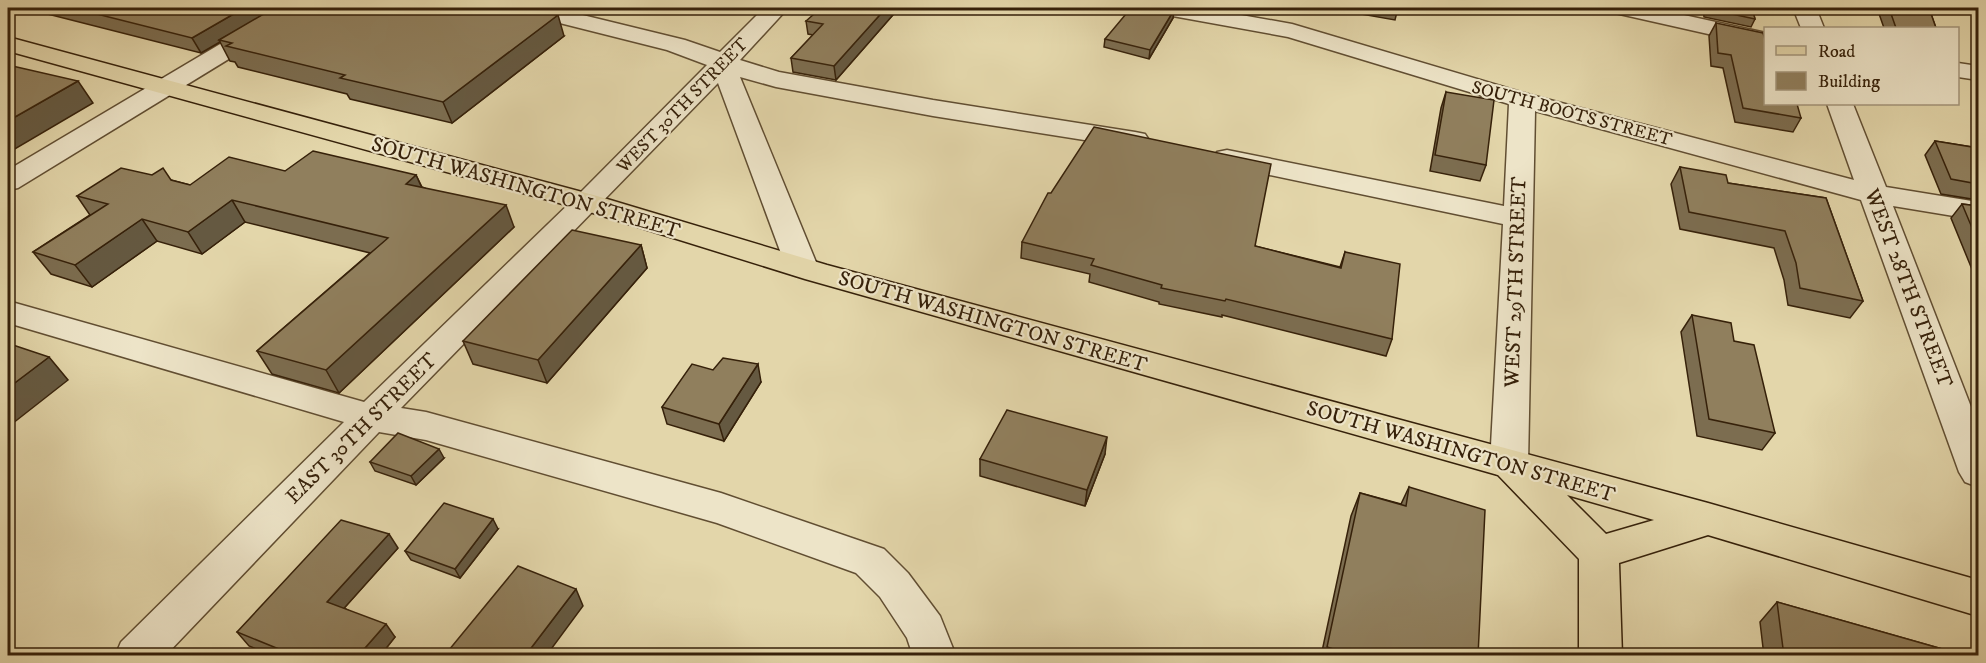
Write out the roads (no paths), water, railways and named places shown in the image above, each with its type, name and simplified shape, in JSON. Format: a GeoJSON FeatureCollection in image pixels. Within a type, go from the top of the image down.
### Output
{"type":"FeatureCollection","features":[{"type":"Feature","properties":{"kind":"main road","name":"SOUTH WASHINGTON STREET"},"geometry":{"type":"LineString","coordinates":[[8,44],[587,202],[802,267],[1708,519],[1978,598]]}},
{"type":"Feature","properties":{"kind":"main road"},"geometry":{"type":"LineString","coordinates":[[1509,464],[1558,510],[1599,554],[1601,656]]}},
{"type":"Feature","properties":{"kind":"main road"},"geometry":{"type":"LineString","coordinates":[[1599,554],[1708,519]]}},
{"type":"Feature","properties":{"kind":"street"},"geometry":{"type":"LineString","coordinates":[[8,182],[296,8]]}},
{"type":"Feature","properties":{"kind":"street"},"geometry":{"type":"LineString","coordinates":[[528,8],[676,45],[776,79],[922,106],[1163,145]]}},
{"type":"Feature","properties":{"kind":"street","name":"WEST 30TH STREET"},"geometry":{"type":"LineString","coordinates":[[587,202],[777,8]]}},
{"type":"Feature","properties":{"kind":"street","name":"SOUTH BOOTS STREET"},"geometry":{"type":"LineString","coordinates":[[1167,8],[1292,32],[1522,100],[1873,194],[1978,211]]}},
{"type":"Feature","properties":{"kind":"street"},"geometry":{"type":"LineString","coordinates":[[1623,8],[1764,40]]}},
{"type":"Feature","properties":{"kind":"street"},"geometry":{"type":"LineString","coordinates":[[1805,8],[1812,27]]}},
{"type":"Feature","properties":{"kind":"street"},"geometry":{"type":"LineString","coordinates":[[722,62],[802,267]]}},
{"type":"Feature","properties":{"kind":"street"},"geometry":{"type":"LineString","coordinates":[[1959,70],[1978,73]]}},
{"type":"Feature","properties":{"kind":"street","name":"WEST 29TH STREET"},"geometry":{"type":"LineString","coordinates":[[1509,464],[1522,100]]}},
{"type":"Feature","properties":{"kind":"street","name":"WEST 28TH STREET"},"geometry":{"type":"LineString","coordinates":[[1840,105],[1978,472]]}},
{"type":"Feature","properties":{"kind":"street"},"geometry":{"type":"LineString","coordinates":[[1209,154],[1517,218]]}},
{"type":"Feature","properties":{"kind":"street","name":"EAST 30TH STREET"},"geometry":{"type":"LineString","coordinates":[[136,656],[587,202]]}},
{"type":"Feature","properties":{"kind":"street"},"geometry":{"type":"LineString","coordinates":[[8,312],[371,417],[426,426],[709,505],[870,561],[900,594],[925,630],[935,656]]}}]}
